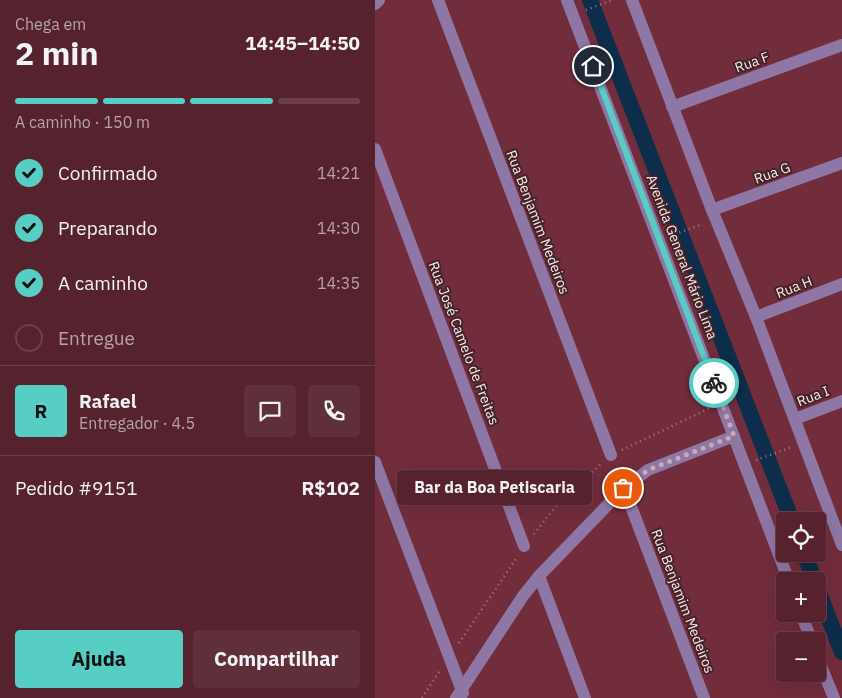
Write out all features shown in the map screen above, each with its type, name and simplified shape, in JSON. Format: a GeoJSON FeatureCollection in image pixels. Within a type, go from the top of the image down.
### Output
{"type":"FeatureCollection","features":[{"type":"Feature","properties":{"kind":"street"},"geometry":{"type":"LineString","coordinates":[[375,4],[379,0]]}},
{"type":"Feature","properties":{"kind":"street","name":"Rua Benjamim Medeiros"},"geometry":{"type":"LineString","coordinates":[[438,0],[611,455]]}},
{"type":"Feature","properties":{"kind":"street","name":"Avenida General Mário Lima"},"geometry":{"type":"LineString","coordinates":[[567,0],[786,572]]}},
{"type":"Feature","properties":{"kind":"street"},"geometry":{"type":"LineString","coordinates":[[632,0],[712,210],[838,523],[842,545]]}},
{"type":"Feature","properties":{"kind":"street","name":"Rua F"},"geometry":{"type":"LineString","coordinates":[[672,107],[842,44]]}},
{"type":"Feature","properties":{"kind":"street","name":"Rua José Camelo de Freitas"},"geometry":{"type":"LineString","coordinates":[[375,150],[524,546]]}},
{"type":"Feature","properties":{"kind":"street","name":"Rua G"},"geometry":{"type":"LineString","coordinates":[[712,210],[842,163]]}},
{"type":"Feature","properties":{"kind":"street","name":"Rua H"},"geometry":{"type":"LineString","coordinates":[[756,317],[842,284]]}},
{"type":"Feature","properties":{"kind":"street","name":"Rua I"},"geometry":{"type":"LineString","coordinates":[[795,420],[842,401]]}},
{"type":"Feature","properties":{"kind":"street"},"geometry":{"type":"LineString","coordinates":[[461,695],[523,596],[539,576],[623,488],[648,470],[734,436]]}},
{"type":"Feature","properties":{"kind":"street"},"geometry":{"type":"LineString","coordinates":[[375,462],[449,656],[461,695]]}},
{"type":"Feature","properties":{"kind":"street","name":"Rua Benjamim Medeiros"},"geometry":{"type":"LineString","coordinates":[[623,488],[704,698]]}},
{"type":"Feature","properties":{"kind":"street"},"geometry":{"type":"LineString","coordinates":[[539,576],[585,698]]}},
{"type":"Feature","properties":{"kind":"street"},"geometry":{"type":"LineString","coordinates":[[826,680],[833,698]]}},
{"type":"Feature","properties":{"kind":"path"},"geometry":{"type":"LineString","coordinates":[[585,10],[612,0]]}},
{"type":"Feature","properties":{"kind":"path"},"geometry":{"type":"LineString","coordinates":[[673,235],[693,228]]}},
{"type":"Feature","properties":{"kind":"path"},"geometry":{"type":"LineString","coordinates":[[422,698],[524,546],[559,502],[611,455],[722,403]]}},
{"type":"Feature","properties":{"kind":"path"},"geometry":{"type":"LineString","coordinates":[[759,459],[777,452]]}},
{"type":"Feature","properties":{"kind":"waterway"},"geometry":{"type":"LineString","coordinates":[[590,0],[789,512]]}},
{"type":"Feature","properties":{"kind":"waterway"},"geometry":{"type":"LineString","coordinates":[[807,562],[811,572]]}},
{"type":"Feature","properties":{"kind":"waterway"},"geometry":{"type":"LineString","coordinates":[[826,611],[842,652]]}},
{"type":"Feature","properties":{"kind":"way so far"},"geometry":{"type":"LineString","coordinates":[[623,488],[648,470],[734,436],[714,383]]}},
{"type":"Feature","properties":{"kind":"place","name":"Bar da Boa Petiscaria"},"geometry":{"type":"Point","coordinates":[623,488]}},
{"type":"Feature","properties":{"kind":"route"},"geometry":{"type":"LineString","coordinates":[[593,66],[714,383]]}}]}
